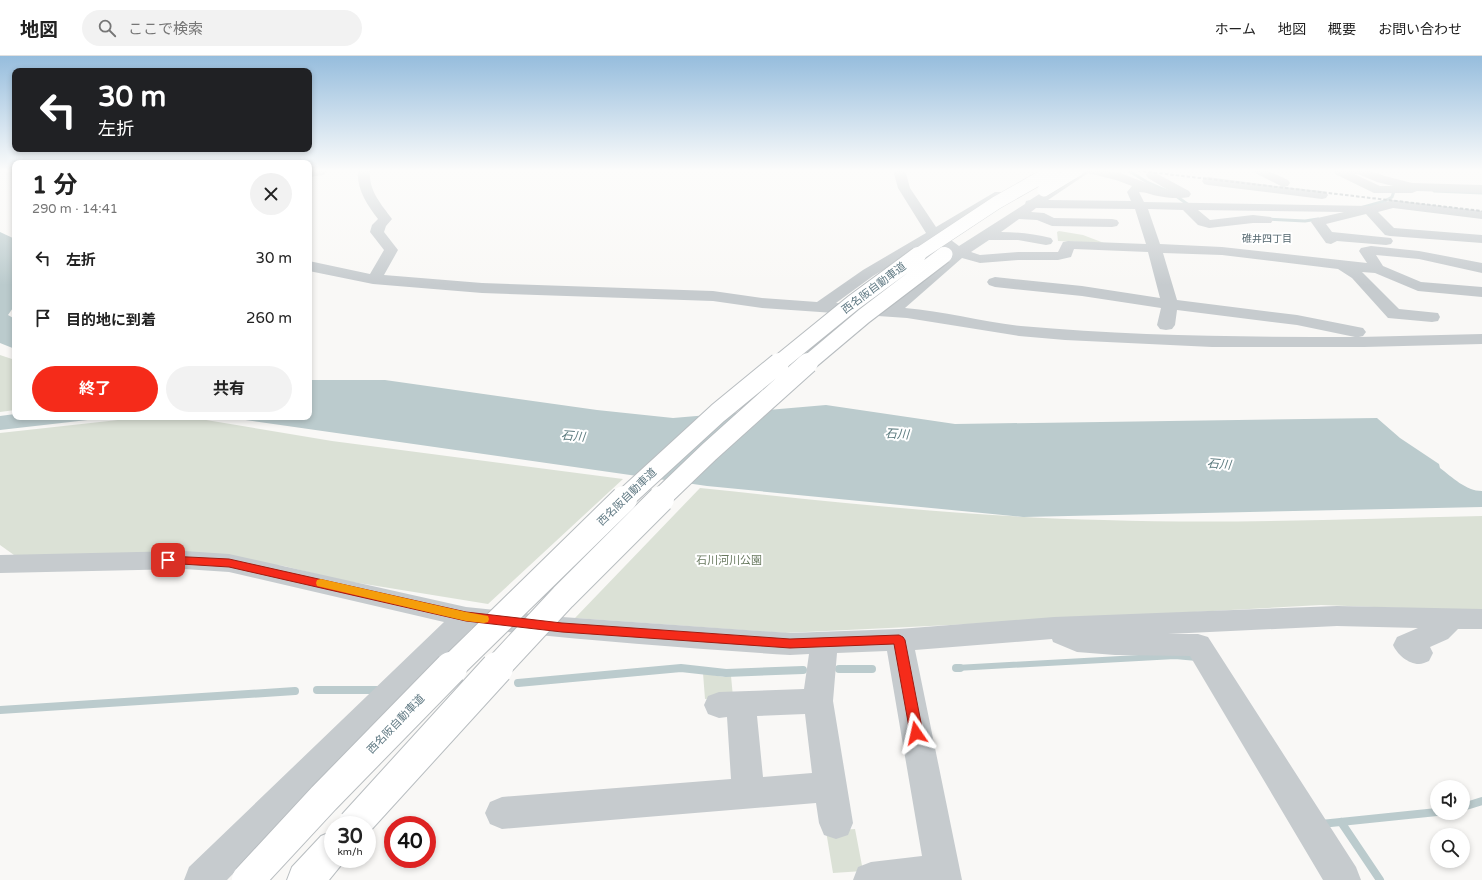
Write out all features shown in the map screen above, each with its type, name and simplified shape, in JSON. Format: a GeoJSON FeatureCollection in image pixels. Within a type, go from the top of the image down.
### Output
{"type":"FeatureCollection","features":[{"type":"Feature","properties":{"kind":"highway","name":"西名阪自動車道"},"geometry":{"type":"LineString","coordinates":[[248,880],[324,798],[481,637],[640,483],[718,413],[842,312],[905,264],[988,208]]}},
{"type":"Feature","properties":{"kind":"highway","name":"西名阪自動車道"},"geometry":{"type":"LineString","coordinates":[[362,816],[533,629],[670,488],[746,416],[799,370],[925,269],[963,242],[1017,208]]}},
{"type":"Feature","properties":{"kind":"highway"},"geometry":{"type":"LineString","coordinates":[[305,880],[324,858]]}},
{"type":"Feature","properties":{"kind":"street"},"geometry":{"type":"LineString","coordinates":[[373,279],[377,275],[391,250],[377,232],[379,226],[385,219],[377,208]]}},
{"type":"Feature","properties":{"kind":"street"},"geometry":{"type":"LineString","coordinates":[[917,208],[934,234],[959,253],[980,259],[1018,256],[1058,256],[1066,254],[1068,245],[1222,251],[1378,269],[1418,286],[1482,292]]}},
{"type":"Feature","properties":{"kind":"street"},"geometry":{"type":"LineString","coordinates":[[822,306],[868,272],[977,208]]}},
{"type":"Feature","properties":{"kind":"street"},"geometry":{"type":"LineString","coordinates":[[890,312],[959,253],[1025,208]]}},
{"type":"Feature","properties":{"kind":"street"},"geometry":{"type":"LineString","coordinates":[[1141,208],[1156,248],[1160,272],[1170,304],[1166,325]]}},
{"type":"Feature","properties":{"kind":"street"},"geometry":{"type":"LineString","coordinates":[[1191,208],[1203,222],[1209,224],[1253,220],[1276,221]]}},
{"type":"Feature","properties":{"kind":"street"},"geometry":{"type":"LineString","coordinates":[[1340,208],[1359,209],[1390,232],[1482,239]]}},
{"type":"Feature","properties":{"kind":"street"},"geometry":{"type":"LineString","coordinates":[[1363,208],[1313,222],[1330,238],[1411,244]]}},
{"type":"Feature","properties":{"kind":"street"},"geometry":{"type":"LineString","coordinates":[[1428,208],[1459,237]]}},
{"type":"Feature","properties":{"kind":"street"},"geometry":{"type":"LineString","coordinates":[[1431,208],[1482,215]]}},
{"type":"Feature","properties":{"kind":"street"},"geometry":{"type":"LineString","coordinates":[[1015,215],[1021,217],[1039,216],[1052,222],[1112,223]]}},
{"type":"Feature","properties":{"kind":"street"},"geometry":{"type":"LineString","coordinates":[[985,235],[1018,236],[1046,241]]}},
{"type":"Feature","properties":{"kind":"street"},"geometry":{"type":"LineString","coordinates":[[1378,269],[1366,251],[1371,250],[1419,255],[1482,268]]}},
{"type":"Feature","properties":{"kind":"street"},"geometry":{"type":"LineString","coordinates":[[980,259],[996,289],[1082,291],[1216,311],[1297,320],[1398,341]]}},
{"type":"Feature","properties":{"kind":"street"},"geometry":{"type":"LineString","coordinates":[[1342,265],[1357,275],[1394,314],[1432,317]]}},
{"type":"Feature","properties":{"kind":"street"},"geometry":{"type":"LineString","coordinates":[[312,267],[373,279],[482,288],[713,296],[762,303],[822,306],[890,312],[965,321],[1019,331],[1065,335],[1212,342],[1482,339]]}},
{"type":"Feature","properties":{"kind":"street"},"geometry":{"type":"LineString","coordinates":[[1372,292],[1418,294],[1418,286]]}},
{"type":"Feature","properties":{"kind":"street"},"geometry":{"type":"LineString","coordinates":[[0,564],[184,560],[229,563],[466,617],[562,628],[790,644],[899,640],[1054,628],[1337,616],[1482,619]]}},
{"type":"Feature","properties":{"kind":"street"},"geometry":{"type":"LineString","coordinates":[[202,880],[466,617]]}},
{"type":"Feature","properties":{"kind":"street"},"geometry":{"type":"LineString","coordinates":[[1419,654],[1407,645],[1438,631],[1452,618]]}},
{"type":"Feature","properties":{"kind":"street"},"geometry":{"type":"LineString","coordinates":[[1054,628],[1078,641],[1115,644],[1198,645],[1343,880]]}},
{"type":"Feature","properties":{"kind":"street"},"geometry":{"type":"LineString","coordinates":[[870,880],[943,876],[899,640]]}},
{"type":"Feature","properties":{"kind":"street"},"geometry":{"type":"LineString","coordinates":[[824,642],[818,700],[836,823]]}},
{"type":"Feature","properties":{"kind":"street"},"geometry":{"type":"LineString","coordinates":[[748,794],[730,705],[818,700]]}},
{"type":"Feature","properties":{"kind":"street"},"geometry":{"type":"LineString","coordinates":[[502,813],[830,787]]}},
{"type":"Feature","properties":{"kind":"green space"},"geometry":{"type":"Polygon","coordinates":[[[1059,231],[1083,235],[1104,243],[1058,241],[1057,232],[1059,231]]]}},
{"type":"Feature","properties":{"kind":"green space"},"geometry":{"type":"Polygon","coordinates":[[[0,355],[12,359],[12,410],[0,412],[0,355]]]}},
{"type":"Feature","properties":{"kind":"green space"},"geometry":{"type":"Polygon","coordinates":[[[118,420],[206,420],[332,441],[623,479],[488,604],[340,580],[284,566],[206,556],[21,560],[0,545],[0,433],[118,420]]]}},
{"type":"Feature","properties":{"kind":"green space","name":"石川河川公園"},"geometry":{"type":"Polygon","coordinates":[[[700,488],[902,508],[1003,516],[1053,518],[1151,521],[1246,521],[1482,516],[1482,611],[1321,605],[785,633],[575,618],[700,488]]]}},
{"type":"Feature","properties":{"kind":"green space"},"geometry":{"type":"Polygon","coordinates":[[[703,673],[723,677],[731,676],[733,697],[705,699],[703,673]]]}},
{"type":"Feature","properties":{"kind":"green space"},"geometry":{"type":"Polygon","coordinates":[[[855,829],[863,871],[833,873],[826,831],[855,829]]]}},
{"type":"Feature","properties":{"kind":"water"},"geometry":{"type":"Polygon","coordinates":[[[0,232],[12,238],[12,309],[8,315],[12,317],[12,348],[0,343],[0,232]]]}},
{"type":"Feature","properties":{"kind":"water","name":"石川"},"geometry":{"type":"Polygon","coordinates":[[[312,380],[385,380],[597,410],[673,418],[826,405],[955,424],[1377,418],[1400,438],[1439,464],[1440,468],[1460,483],[1470,489],[1482,491],[1482,507],[1023,517],[707,486],[245,420],[312,420],[312,380]]]}},
{"type":"Feature","properties":{"kind":"water"},"geometry":{"type":"Polygon","coordinates":[[[12,414],[12,420],[88,420],[0,430],[0,416],[12,414]]]}},
{"type":"Feature","properties":{"kind":"waterway"},"geometry":{"type":"LineString","coordinates":[[1266,219],[1305,221],[1318,219]]}},
{"type":"Feature","properties":{"kind":"waterway"},"geometry":{"type":"LineString","coordinates":[[960,668],[956,668],[1175,656],[1197,658]]}},
{"type":"Feature","properties":{"kind":"waterway"},"geometry":{"type":"LineString","coordinates":[[518,683],[681,668],[726,673],[803,670]]}},
{"type":"Feature","properties":{"kind":"waterway"},"geometry":{"type":"LineString","coordinates":[[673,669],[688,669]]}},
{"type":"Feature","properties":{"kind":"waterway"},"geometry":{"type":"LineString","coordinates":[[839,669],[872,669]]}},
{"type":"Feature","properties":{"kind":"waterway"},"geometry":{"type":"LineString","coordinates":[[317,690],[378,690]]}},
{"type":"Feature","properties":{"kind":"waterway"},"geometry":{"type":"LineString","coordinates":[[0,710],[295,691]]}},
{"type":"Feature","properties":{"kind":"waterway"},"geometry":{"type":"LineString","coordinates":[[1470,805],[1482,801]]}},
{"type":"Feature","properties":{"kind":"waterway"},"geometry":{"type":"LineString","coordinates":[[1321,824],[1430,813]]}},
{"type":"Feature","properties":{"kind":"waterway"},"geometry":{"type":"LineString","coordinates":[[1341,822],[1380,880]]}},
{"type":"Feature","properties":{"kind":"railway"},"geometry":{"type":"LineString","coordinates":[[1460,208],[1482,211]]}},
{"type":"Feature","properties":{"kind":"slow traffic"},"geometry":{"type":"LineString","coordinates":[[321,583],[466,617],[484,619]]}},
{"type":"Feature","properties":{"kind":"district","name":"碓井四丁目"},"geometry":{"type":"Point","coordinates":[1267,239]}},
{"type":"Feature","properties":{"kind":"route"},"geometry":{"type":"LineString","coordinates":[[168,560],[229,563],[279,573],[466,617],[562,628],[790,644],[899,640],[916,733]]}}]}
